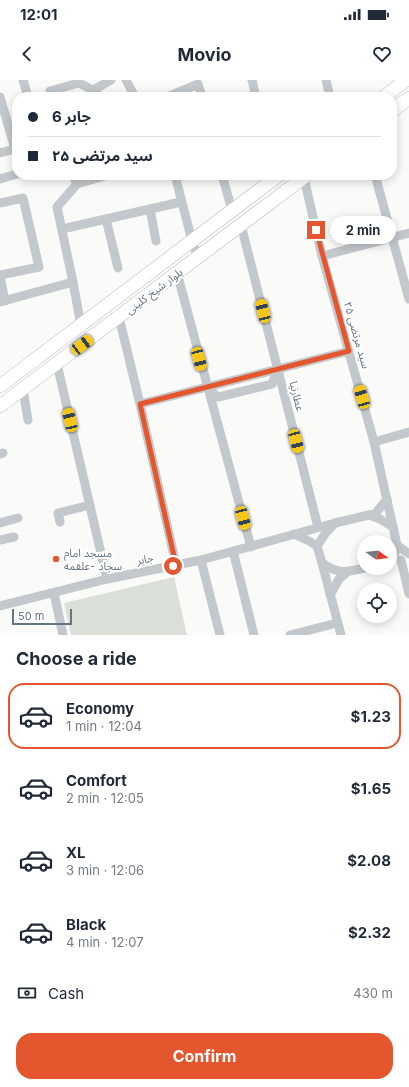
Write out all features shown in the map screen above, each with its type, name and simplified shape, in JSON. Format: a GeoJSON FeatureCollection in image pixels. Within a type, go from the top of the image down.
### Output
{"type":"FeatureCollection","features":[{"type":"Feature","properties":{"kind":"main road"},"geometry":{"type":"LineString","coordinates":[[390,92],[406,80]]}},
{"type":"Feature","properties":{"kind":"main road"},"geometry":{"type":"LineString","coordinates":[[397,107],[409,98]]}},
{"type":"Feature","properties":{"kind":"main road","name":"بلوار شیخ کلینی"},"geometry":{"type":"LineString","coordinates":[[0,386],[272,180]]}},
{"type":"Feature","properties":{"kind":"main road","name":"بلوار شیخ کلینی"},"geometry":{"type":"LineString","coordinates":[[0,406],[300,180]]}},
{"type":"Feature","properties":{"kind":"street"},"geometry":{"type":"LineString","coordinates":[[24,80],[27,92]]}},
{"type":"Feature","properties":{"kind":"street"},"geometry":{"type":"LineString","coordinates":[[50,92],[78,82],[93,90],[111,80]]}},
{"type":"Feature","properties":{"kind":"street"},"geometry":{"type":"LineString","coordinates":[[126,80],[132,92]]}},
{"type":"Feature","properties":{"kind":"street"},"geometry":{"type":"LineString","coordinates":[[252,80],[255,92]]}},
{"type":"Feature","properties":{"kind":"street"},"geometry":{"type":"LineString","coordinates":[[326,80],[329,92]]}},
{"type":"Feature","properties":{"kind":"street"},"geometry":{"type":"LineString","coordinates":[[179,92],[198,84],[200,92]]}},
{"type":"Feature","properties":{"kind":"street"},"geometry":{"type":"LineString","coordinates":[[0,97],[12,139]]}},
{"type":"Feature","properties":{"kind":"street"},"geometry":{"type":"LineString","coordinates":[[0,153],[12,150]]}},
{"type":"Feature","properties":{"kind":"street"},"geometry":{"type":"LineString","coordinates":[[0,179],[12,175]]}},
{"type":"Feature","properties":{"kind":"street"},"geometry":{"type":"LineString","coordinates":[[76,180],[78,184]]}},
{"type":"Feature","properties":{"kind":"street"},"geometry":{"type":"LineString","coordinates":[[81,326],[57,207],[78,184],[91,180]]}},
{"type":"Feature","properties":{"kind":"street"},"geometry":{"type":"LineString","coordinates":[[176,180],[181,202],[198,258]]}},
{"type":"Feature","properties":{"kind":"street"},"geometry":{"type":"LineString","coordinates":[[223,180],[232,210]]}},
{"type":"Feature","properties":{"kind":"street","name":"۲۵ سید مرتضی"},"geometry":{"type":"LineString","coordinates":[[306,180],[322,256],[374,442],[395,535]]}},
{"type":"Feature","properties":{"kind":"street"},"geometry":{"type":"LineString","coordinates":[[376,180],[391,238],[409,298]]}},
{"type":"Feature","properties":{"kind":"street"},"geometry":{"type":"LineString","coordinates":[[0,203],[22,198],[39,266],[0,276],[3,301],[73,282]]}},
{"type":"Feature","properties":{"kind":"street"},"geometry":{"type":"LineString","coordinates":[[62,229],[181,202]]}},
{"type":"Feature","properties":{"kind":"street"},"geometry":{"type":"LineString","coordinates":[[150,209],[156,241]]}},
{"type":"Feature","properties":{"kind":"street"},"geometry":{"type":"LineString","coordinates":[[106,219],[118,268]]}},
{"type":"Feature","properties":{"kind":"street","name":"عطارنیا"},"geometry":{"type":"LineString","coordinates":[[242,225],[318,527]]}},
{"type":"Feature","properties":{"kind":"street"},"geometry":{"type":"LineString","coordinates":[[322,256],[409,233]]}},
{"type":"Feature","properties":{"kind":"street"},"geometry":{"type":"LineString","coordinates":[[177,274],[251,547]]}},
{"type":"Feature","properties":{"kind":"street"},"geometry":{"type":"LineString","coordinates":[[119,317],[176,565]]}},
{"type":"Feature","properties":{"kind":"street"},"geometry":{"type":"LineString","coordinates":[[140,404],[349,351]]}},
{"type":"Feature","properties":{"kind":"street"},"geometry":{"type":"LineString","coordinates":[[57,364],[107,579]]}},
{"type":"Feature","properties":{"kind":"street"},"geometry":{"type":"LineString","coordinates":[[207,387],[218,397],[272,384],[278,369]]}},
{"type":"Feature","properties":{"kind":"street"},"geometry":{"type":"LineString","coordinates":[[23,389],[28,420]]}},
{"type":"Feature","properties":{"kind":"street"},"geometry":{"type":"LineString","coordinates":[[374,442],[409,432]]}},
{"type":"Feature","properties":{"kind":"street"},"geometry":{"type":"LineString","coordinates":[[369,515],[375,514],[387,499]]}},
{"type":"Feature","properties":{"kind":"street"},"geometry":{"type":"LineString","coordinates":[[60,522],[58,513],[90,505]]}},
{"type":"Feature","properties":{"kind":"street"},"geometry":{"type":"LineString","coordinates":[[369,515],[393,526]]}},
{"type":"Feature","properties":{"kind":"street","name":"جابر"},"geometry":{"type":"LineString","coordinates":[[0,606],[107,579],[201,560],[318,527],[369,515]]}},
{"type":"Feature","properties":{"kind":"street"},"geometry":{"type":"LineString","coordinates":[[0,523],[18,518]]}},
{"type":"Feature","properties":{"kind":"street"},"geometry":{"type":"LineString","coordinates":[[317,546],[335,523]]}},
{"type":"Feature","properties":{"kind":"street"},"geometry":{"type":"LineString","coordinates":[[294,534],[317,546],[340,635]]}},
{"type":"Feature","properties":{"kind":"street"},"geometry":{"type":"LineString","coordinates":[[0,540],[14,537]]}},
{"type":"Feature","properties":{"kind":"street"},"geometry":{"type":"LineString","coordinates":[[397,545],[409,554]]}},
{"type":"Feature","properties":{"kind":"street"},"geometry":{"type":"LineString","coordinates":[[233,551],[254,635]]}},
{"type":"Feature","properties":{"kind":"street"},"geometry":{"type":"LineString","coordinates":[[405,559],[409,594]]}},
{"type":"Feature","properties":{"kind":"street"},"geometry":{"type":"LineString","coordinates":[[201,560],[220,635]]}},
{"type":"Feature","properties":{"kind":"street"},"geometry":{"type":"LineString","coordinates":[[322,563],[337,572],[357,570]]}},
{"type":"Feature","properties":{"kind":"street"},"geometry":{"type":"LineString","coordinates":[[330,595],[339,579],[347,572]]}},
{"type":"Feature","properties":{"kind":"street"},"geometry":{"type":"LineString","coordinates":[[54,593],[64,635]]}},
{"type":"Feature","properties":{"kind":"street"},"geometry":{"type":"LineString","coordinates":[[290,635],[338,623]]}},
{"type":"Feature","properties":{"kind":"shaded area"},"geometry":{"type":"Polygon","coordinates":[[[174,577],[187,635],[71,635],[64,603],[174,577]]]}},
{"type":"Feature","properties":{"kind":"place","name":"مسجد امام سجاد -علقمه"},"geometry":{"type":"Point","coordinates":[56,559]}},
{"type":"Feature","properties":{"kind":"route"},"geometry":{"type":"LineString","coordinates":[[173,566],[176,565],[140,404],[349,351],[316,230]]}}]}
